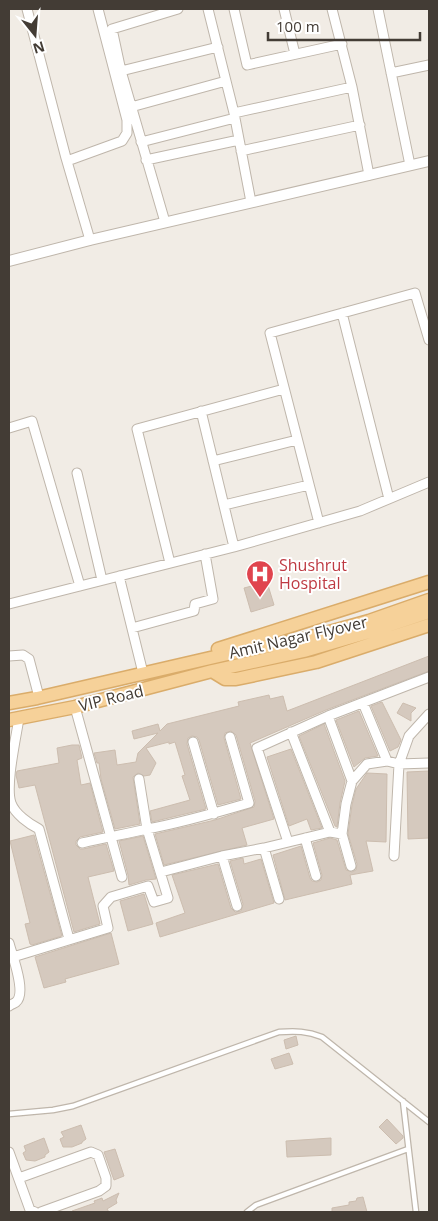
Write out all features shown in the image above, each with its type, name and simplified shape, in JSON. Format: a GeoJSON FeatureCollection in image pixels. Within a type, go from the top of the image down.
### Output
{"type":"FeatureCollection","features":[{"type":"Feature","properties":{"kind":"main road"},"geometry":{"type":"LineString","coordinates":[[194,662],[211,651],[429,582]]}},
{"type":"Feature","properties":{"kind":"main road","name":"Amit Nagar Flyover"},"geometry":{"type":"LineString","coordinates":[[143,673],[232,653],[298,641],[369,622],[429,600]]}},
{"type":"Feature","properties":{"kind":"main road","name":"Amit Nagar Flyover"},"geometry":{"type":"LineString","coordinates":[[212,671],[304,651],[429,612]]}},
{"type":"Feature","properties":{"kind":"main road"},"geometry":{"type":"LineString","coordinates":[[212,671],[225,679],[236,679],[316,662],[429,625]]}},
{"type":"Feature","properties":{"kind":"main road","name":"VIP Road"},"geometry":{"type":"LineString","coordinates":[[14,719],[75,707],[212,671]]}},
{"type":"Feature","properties":{"kind":"main road","name":"VIP Road"},"geometry":{"type":"LineString","coordinates":[[9,703],[143,673]]}},
{"type":"Feature","properties":{"kind":"street"},"geometry":{"type":"LineString","coordinates":[[27,9],[90,240]]}},
{"type":"Feature","properties":{"kind":"street"},"geometry":{"type":"LineString","coordinates":[[67,161],[118,143],[122,141],[127,132],[127,120],[101,9]]}},
{"type":"Feature","properties":{"kind":"street"},"geometry":{"type":"LineString","coordinates":[[165,222],[121,71],[112,29],[178,9]]}},
{"type":"Feature","properties":{"kind":"street"},"geometry":{"type":"LineString","coordinates":[[208,9],[235,116],[251,202]]}},
{"type":"Feature","properties":{"kind":"street"},"geometry":{"type":"LineString","coordinates":[[234,9],[247,64],[342,44]]}},
{"type":"Feature","properties":{"kind":"street"},"geometry":{"type":"LineString","coordinates":[[284,9],[295,54]]}},
{"type":"Feature","properties":{"kind":"street"},"geometry":{"type":"LineString","coordinates":[[332,9],[352,87],[369,175]]}},
{"type":"Feature","properties":{"kind":"street"},"geometry":{"type":"LineString","coordinates":[[378,9],[410,165]]}},
{"type":"Feature","properties":{"kind":"street"},"geometry":{"type":"LineString","coordinates":[[121,71],[218,47]]}},
{"type":"Feature","properties":{"kind":"street"},"geometry":{"type":"LineString","coordinates":[[391,73],[429,66]]}},
{"type":"Feature","properties":{"kind":"street"},"geometry":{"type":"LineString","coordinates":[[131,107],[226,81]]}},
{"type":"Feature","properties":{"kind":"street"},"geometry":{"type":"LineString","coordinates":[[141,142],[352,87]]}},
{"type":"Feature","properties":{"kind":"street"},"geometry":{"type":"LineString","coordinates":[[241,151],[360,125]]}},
{"type":"Feature","properties":{"kind":"street"},"geometry":{"type":"LineString","coordinates":[[146,160],[239,140]]}},
{"type":"Feature","properties":{"kind":"street"},"geometry":{"type":"LineString","coordinates":[[9,261],[165,222],[429,161]]}},
{"type":"Feature","properties":{"kind":"street"},"geometry":{"type":"LineString","coordinates":[[319,523],[270,334],[415,293],[429,340]]}},
{"type":"Feature","properties":{"kind":"street"},"geometry":{"type":"LineString","coordinates":[[342,313],[389,499]]}},
{"type":"Feature","properties":{"kind":"street"},"geometry":{"type":"LineString","coordinates":[[170,563],[137,428],[284,389]]}},
{"type":"Feature","properties":{"kind":"street"},"geometry":{"type":"LineString","coordinates":[[201,412],[234,547]]}},
{"type":"Feature","properties":{"kind":"street"},"geometry":{"type":"LineString","coordinates":[[9,428],[32,422],[80,586]]}},
{"type":"Feature","properties":{"kind":"street"},"geometry":{"type":"LineString","coordinates":[[213,461],[297,440]]}},
{"type":"Feature","properties":{"kind":"street"},"geometry":{"type":"LineString","coordinates":[[77,472],[102,580]]}},
{"type":"Feature","properties":{"kind":"street"},"geometry":{"type":"LineString","coordinates":[[9,604],[234,547],[319,523],[360,511],[429,482]]}},
{"type":"Feature","properties":{"kind":"street"},"geometry":{"type":"LineString","coordinates":[[224,505],[309,485]]}},
{"type":"Feature","properties":{"kind":"street"},"geometry":{"type":"LineString","coordinates":[[132,628],[194,611],[194,604],[213,598],[205,554]]}},
{"type":"Feature","properties":{"kind":"street"},"geometry":{"type":"LineString","coordinates":[[119,576],[143,673]]}},
{"type":"Feature","properties":{"kind":"street"},"geometry":{"type":"LineString","coordinates":[[9,656],[23,655],[29,659],[40,697]]}},
{"type":"Feature","properties":{"kind":"street"},"geometry":{"type":"LineString","coordinates":[[288,842],[257,748],[328,716],[429,677]]}},
{"type":"Feature","properties":{"kind":"street"},"geometry":{"type":"LineString","coordinates":[[363,703],[387,761]]}},
{"type":"Feature","properties":{"kind":"street"},"geometry":{"type":"LineString","coordinates":[[75,707],[122,877]]}},
{"type":"Feature","properties":{"kind":"street"},"geometry":{"type":"LineString","coordinates":[[394,856],[399,764],[409,736],[429,714]]}},
{"type":"Feature","properties":{"kind":"street"},"geometry":{"type":"LineString","coordinates":[[328,716],[352,781]]}},
{"type":"Feature","properties":{"kind":"street"},"geometry":{"type":"LineString","coordinates":[[14,719],[10,785],[11,804],[30,824],[39,829],[69,939]]}},
{"type":"Feature","properties":{"kind":"street"},"geometry":{"type":"LineString","coordinates":[[292,732],[330,832]]}},
{"type":"Feature","properties":{"kind":"street"},"geometry":{"type":"LineString","coordinates":[[82,843],[111,835],[214,814],[249,803],[230,737]]}},
{"type":"Feature","properties":{"kind":"street"},"geometry":{"type":"LineString","coordinates":[[193,742],[214,814]]}},
{"type":"Feature","properties":{"kind":"street"},"geometry":{"type":"LineString","coordinates":[[351,866],[342,834],[346,804],[352,781],[367,764],[387,761],[399,764],[429,763]]}},
{"type":"Feature","properties":{"kind":"street"},"geometry":{"type":"LineString","coordinates":[[13,957],[108,928],[103,906],[111,897],[148,886],[154,902],[168,898],[147,829],[139,779]]}},
{"type":"Feature","properties":{"kind":"street"},"geometry":{"type":"LineString","coordinates":[[161,872],[222,856],[330,832],[342,834]]}},
{"type":"Feature","properties":{"kind":"street"},"geometry":{"type":"LineString","coordinates":[[305,838],[316,876]]}},
{"type":"Feature","properties":{"kind":"street"},"geometry":{"type":"LineString","coordinates":[[264,848],[279,899]]}},
{"type":"Feature","properties":{"kind":"street"},"geometry":{"type":"LineString","coordinates":[[222,856],[237,906]]}},
{"type":"Feature","properties":{"kind":"street"},"geometry":{"type":"LineString","coordinates":[[9,943],[20,982],[20,997],[16,1003],[9,1006]]}},
{"type":"Feature","properties":{"kind":"street"},"geometry":{"type":"LineString","coordinates":[[9,1152],[30,1210],[35,1212]]}},
{"type":"Feature","properties":{"kind":"street"},"geometry":{"type":"LineString","coordinates":[[19,1178],[91,1152],[98,1155],[106,1178],[106,1186],[99,1191],[41,1212]]}},
{"type":"Feature","properties":{"kind":"lane"},"geometry":{"type":"LineString","coordinates":[[9,1114],[73,1106],[279,1032],[300,1030],[322,1037],[429,1122]]}},
{"type":"Feature","properties":{"kind":"lane"},"geometry":{"type":"LineString","coordinates":[[403,1101],[416,1212]]}},
{"type":"Feature","properties":{"kind":"lane"},"geometry":{"type":"LineString","coordinates":[[247,1212],[256,1205],[408,1148]]}},
{"type":"Feature","properties":{"kind":"building"},"geometry":{"type":"Polygon","coordinates":[[[267,582],[274,605],[251,612],[244,588],[267,582]]]}},
{"type":"Feature","properties":{"kind":"building"},"geometry":{"type":"Polygon","coordinates":[[[429,656],[429,671],[326,710],[250,743],[274,819],[242,828],[247,845],[164,865],[155,834],[215,820],[254,807],[255,801],[236,735],[231,731],[225,733],[224,738],[241,799],[218,805],[199,740],[197,737],[192,736],[188,738],[187,744],[206,809],[152,822],[150,811],[190,800],[182,776],[185,775],[175,742],[169,744],[169,742],[146,748],[156,763],[150,775],[144,776],[138,773],[133,777],[140,824],[115,829],[101,779],[99,763],[97,763],[94,753],[115,750],[117,765],[136,762],[138,753],[158,733],[134,739],[132,731],[158,724],[160,731],[167,724],[239,706],[238,702],[269,695],[270,699],[283,696],[287,711],[429,656]]]}},
{"type":"Feature","properties":{"kind":"building"},"geometry":{"type":"Polygon","coordinates":[[[382,702],[401,740],[398,747],[390,751],[371,706],[382,702]]]}},
{"type":"Feature","properties":{"kind":"building"},"geometry":{"type":"Polygon","coordinates":[[[403,703],[416,708],[411,713],[411,721],[397,713],[403,703]]]}},
{"type":"Feature","properties":{"kind":"building"},"geometry":{"type":"Polygon","coordinates":[[[359,711],[378,756],[365,758],[354,767],[336,720],[359,711]]]}},
{"type":"Feature","properties":{"kind":"building"},"geometry":{"type":"Polygon","coordinates":[[[324,724],[345,781],[337,827],[299,736],[324,724]]]}},
{"type":"Feature","properties":{"kind":"building"},"geometry":{"type":"Polygon","coordinates":[[[79,745],[82,758],[77,760],[81,785],[90,783],[103,832],[80,837],[76,841],[76,845],[83,849],[106,844],[114,871],[88,877],[100,924],[74,932],[35,785],[19,788],[16,775],[17,771],[59,763],[57,748],[79,745]]]}},
{"type":"Feature","properties":{"kind":"building"},"geometry":{"type":"Polygon","coordinates":[[[291,749],[322,828],[311,830],[307,819],[289,826],[267,757],[291,749]]]}},
{"type":"Feature","properties":{"kind":"building"},"geometry":{"type":"Polygon","coordinates":[[[429,771],[429,838],[408,839],[407,772],[429,771]]]}},
{"type":"Feature","properties":{"kind":"building"},"geometry":{"type":"Polygon","coordinates":[[[367,773],[387,774],[386,842],[366,841],[373,871],[350,875],[352,884],[285,900],[273,855],[301,846],[310,878],[312,881],[317,882],[321,880],[322,875],[313,843],[330,838],[337,840],[346,870],[352,872],[356,870],[357,864],[348,834],[356,789],[367,773]]]}},
{"type":"Feature","properties":{"kind":"building"},"geometry":{"type":"Polygon","coordinates":[[[34,835],[62,936],[32,945],[30,944],[25,924],[30,923],[10,841],[34,835]]]}},
{"type":"Feature","properties":{"kind":"building"},"geometry":{"type":"Polygon","coordinates":[[[143,836],[156,879],[129,885],[119,841],[143,836]]]}},
{"type":"Feature","properties":{"kind":"building"},"geometry":{"type":"Polygon","coordinates":[[[243,858],[244,864],[261,859],[274,903],[160,937],[156,923],[185,913],[172,875],[218,864],[231,908],[235,912],[241,911],[243,904],[230,861],[243,858]]]}},
{"type":"Feature","properties":{"kind":"building"},"geometry":{"type":"Polygon","coordinates":[[[144,894],[153,924],[128,931],[120,901],[144,894]]]}},
{"type":"Feature","properties":{"kind":"building"},"geometry":{"type":"Polygon","coordinates":[[[111,933],[119,964],[65,979],[66,982],[44,988],[35,957],[111,933]]]}},
{"type":"Feature","properties":{"kind":"building"},"geometry":{"type":"Polygon","coordinates":[[[296,1036],[298,1045],[286,1049],[284,1040],[296,1036]]]}},
{"type":"Feature","properties":{"kind":"building"},"geometry":{"type":"Polygon","coordinates":[[[289,1053],[293,1064],[275,1069],[271,1059],[289,1053]]]}},
{"type":"Feature","properties":{"kind":"building"},"geometry":{"type":"Polygon","coordinates":[[[387,1119],[403,1136],[396,1144],[379,1127],[387,1119]]]}},
{"type":"Feature","properties":{"kind":"building"},"geometry":{"type":"Polygon","coordinates":[[[81,1125],[86,1139],[72,1147],[63,1147],[60,1139],[64,1137],[61,1132],[81,1125]]]}},
{"type":"Feature","properties":{"kind":"building"},"geometry":{"type":"Polygon","coordinates":[[[44,1138],[49,1152],[45,1157],[35,1161],[26,1160],[23,1153],[26,1151],[24,1146],[44,1138]]]}},
{"type":"Feature","properties":{"kind":"building"},"geometry":{"type":"Polygon","coordinates":[[[331,1138],[331,1155],[287,1157],[286,1141],[331,1138]]]}},
{"type":"Feature","properties":{"kind":"building"},"geometry":{"type":"Polygon","coordinates":[[[115,1149],[124,1176],[114,1180],[104,1152],[115,1149]]]}},
{"type":"Feature","properties":{"kind":"building"},"geometry":{"type":"Polygon","coordinates":[[[119,1193],[116,1200],[117,1203],[107,1209],[109,1212],[72,1212],[95,1203],[94,1201],[102,1198],[103,1201],[119,1193]]]}},
{"type":"Feature","properties":{"kind":"building"},"geometry":{"type":"Polygon","coordinates":[[[363,1197],[367,1212],[332,1212],[332,1208],[349,1205],[349,1202],[363,1197]]]}},
{"type":"Feature","properties":{"kind":"place","name":"Shushrut Hospital"},"geometry":{"type":"Point","coordinates":[260,598]}}]}
